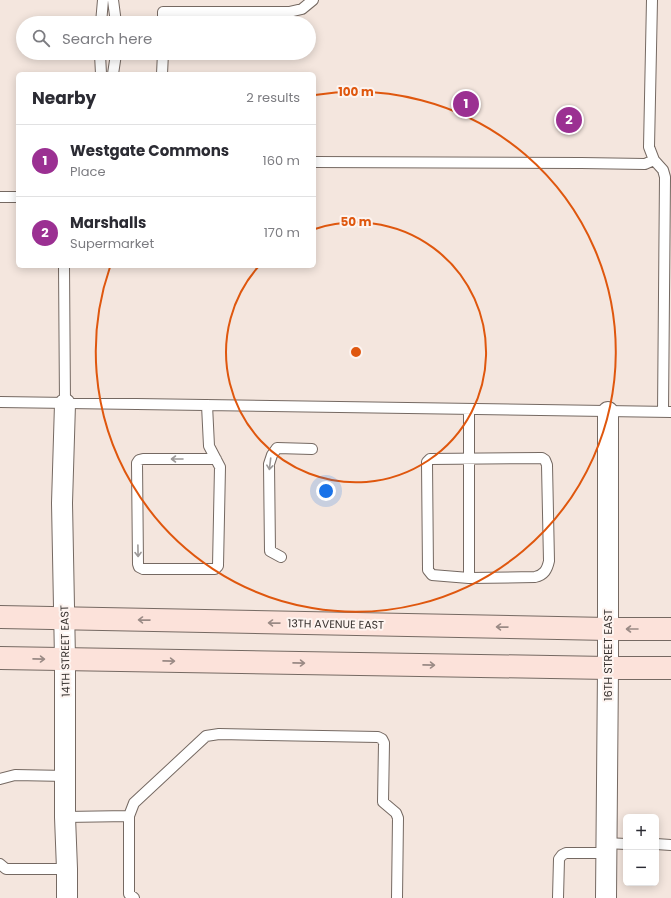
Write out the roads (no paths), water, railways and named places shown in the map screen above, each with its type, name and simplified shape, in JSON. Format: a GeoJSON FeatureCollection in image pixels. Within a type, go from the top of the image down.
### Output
{"type":"FeatureCollection","features":[{"type":"Feature","properties":{"kind":"main road","name":"13TH AVENUE EAST"},"geometry":{"type":"LineString","coordinates":[[0,618],[671,629]]}},
{"type":"Feature","properties":{"kind":"main road"},"geometry":{"type":"LineString","coordinates":[[0,658],[671,668]]}},
{"type":"Feature","properties":{"kind":"street","name":"14TH STREET EAST"},"geometry":{"type":"LineString","coordinates":[[65,404],[62,503],[66,660],[65,817],[68,869],[67,898]]}},
{"type":"Feature","properties":{"kind":"street","name":"16TH STREET EAST"},"geometry":{"type":"LineString","coordinates":[[606,898],[608,412]]}},
{"type":"Feature","properties":{"kind":"lane"},"geometry":{"type":"LineString","coordinates":[[101,16],[103,0]]}},
{"type":"Feature","properties":{"kind":"lane"},"geometry":{"type":"LineString","coordinates":[[113,0],[115,16]]}},
{"type":"Feature","properties":{"kind":"lane"},"geometry":{"type":"LineString","coordinates":[[163,16],[163,12],[289,12],[302,9],[313,0]]}},
{"type":"Feature","properties":{"kind":"lane"},"geometry":{"type":"LineString","coordinates":[[0,402],[667,412],[665,177],[663,170],[654,160],[649,147],[652,0]]}},
{"type":"Feature","properties":{"kind":"lane"},"geometry":{"type":"LineString","coordinates":[[101,60],[102,72]]}},
{"type":"Feature","properties":{"kind":"lane"},"geometry":{"type":"LineString","coordinates":[[114,72],[115,60]]}},
{"type":"Feature","properties":{"kind":"lane"},"geometry":{"type":"LineString","coordinates":[[162,72],[163,60]]}},
{"type":"Feature","properties":{"kind":"lane"},"geometry":{"type":"LineString","coordinates":[[316,162],[645,164],[654,160]]}},
{"type":"Feature","properties":{"kind":"lane"},"geometry":{"type":"LineString","coordinates":[[0,197],[16,197]]}},
{"type":"Feature","properties":{"kind":"lane"},"geometry":{"type":"LineString","coordinates":[[64,268],[65,404]]}},
{"type":"Feature","properties":{"kind":"lane"},"geometry":{"type":"LineString","coordinates":[[207,405],[209,446],[216,459],[220,467],[218,566],[215,569],[143,569],[139,567],[137,463],[139,460],[216,459]]}},
{"type":"Feature","properties":{"kind":"lane"},"geometry":{"type":"LineString","coordinates":[[469,410],[469,578]]}},
{"type":"Feature","properties":{"kind":"lane"},"geometry":{"type":"LineString","coordinates":[[281,557],[270,551],[269,464],[272,455],[277,448],[312,449]]}},
{"type":"Feature","properties":{"kind":"lane"},"geometry":{"type":"LineString","coordinates":[[542,458],[545,460],[547,465],[549,561],[548,567],[541,575],[535,577],[469,578],[432,575],[428,570],[428,462],[432,459],[469,459],[542,458]]}},
{"type":"Feature","properties":{"kind":"lane"},"geometry":{"type":"LineString","coordinates":[[134,898],[129,894],[129,816],[134,803],[206,736],[219,734],[378,737],[382,739],[384,743],[383,802],[396,814],[398,818],[397,898]]}},
{"type":"Feature","properties":{"kind":"lane"},"geometry":{"type":"LineString","coordinates":[[0,779],[15,775],[66,776]]}},
{"type":"Feature","properties":{"kind":"lane"},"geometry":{"type":"LineString","coordinates":[[65,817],[129,816]]}},
{"type":"Feature","properties":{"kind":"lane"},"geometry":{"type":"LineString","coordinates":[[659,844],[671,845]]}},
{"type":"Feature","properties":{"kind":"lane"},"geometry":{"type":"LineString","coordinates":[[558,898],[559,859],[562,855],[566,853],[623,845]]}},
{"type":"Feature","properties":{"kind":"lane"},"geometry":{"type":"LineString","coordinates":[[0,864],[6,868],[68,869]]}},
{"type":"Feature","properties":{"kind":"place","name":"Westgate Commons"},"geometry":{"type":"Point","coordinates":[466,104]}},
{"type":"Feature","properties":{"kind":"place","name":"Marshalls"},"geometry":{"type":"Point","coordinates":[569,120]}}]}
